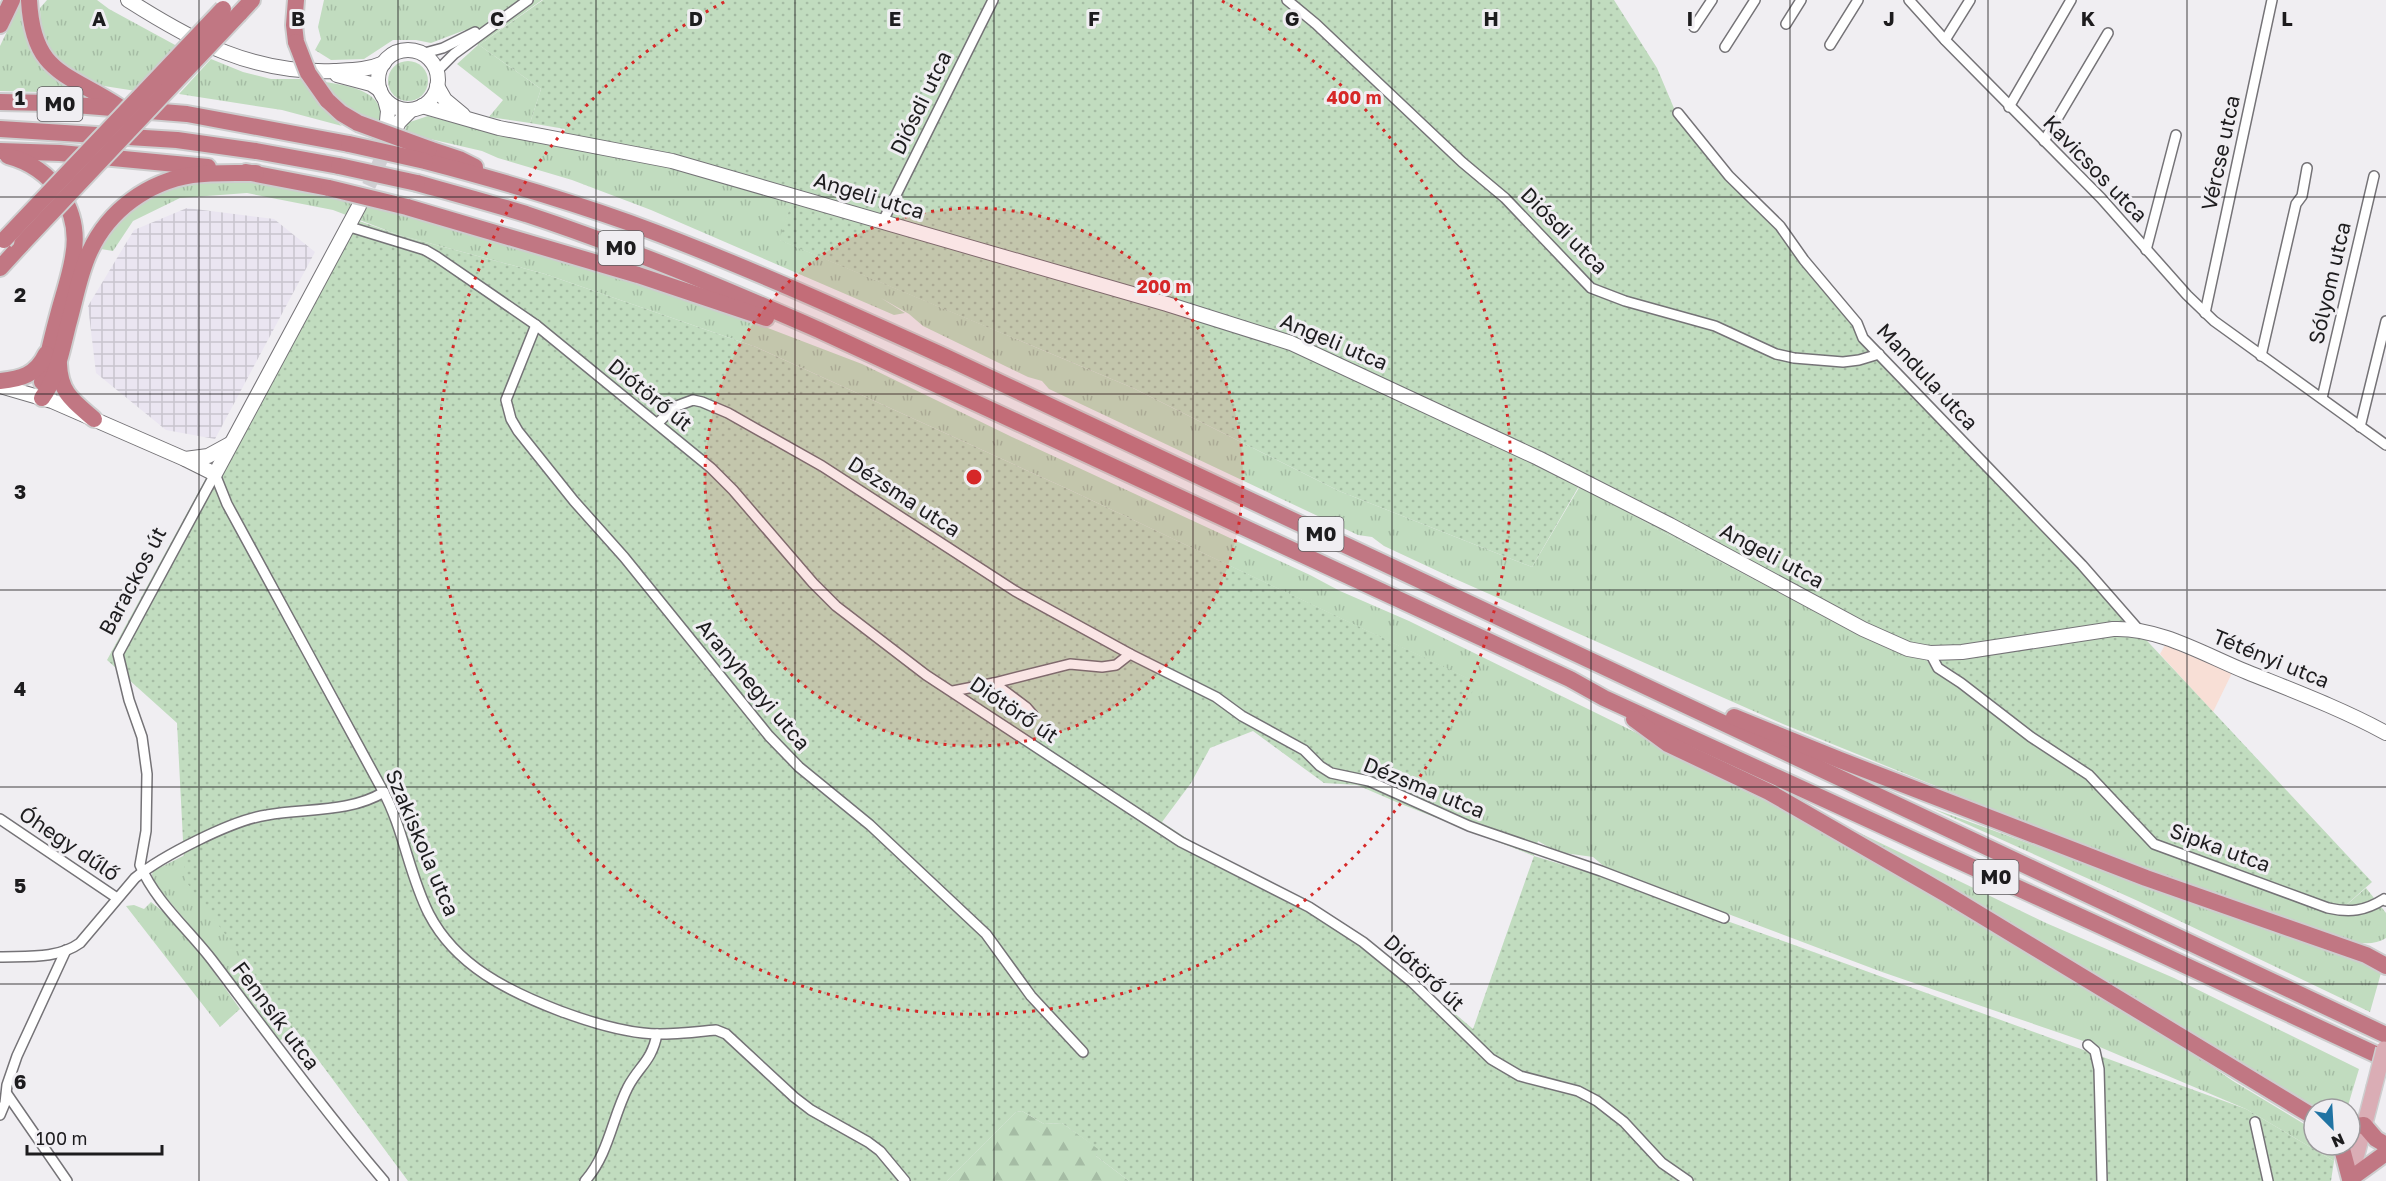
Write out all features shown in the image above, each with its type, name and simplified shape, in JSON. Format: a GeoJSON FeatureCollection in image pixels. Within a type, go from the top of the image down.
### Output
{"type":"FeatureCollection","features":[{"type":"Feature","properties":{"kind":"highway"},"geometry":{"type":"LineString","coordinates":[[0,25],[12,0]]}},
{"type":"Feature","properties":{"kind":"highway"},"geometry":{"type":"LineString","coordinates":[[29,0],[30,18],[37,44],[52,66],[72,81],[98,93],[120,107]]}},
{"type":"Feature","properties":{"kind":"highway"},"geometry":{"type":"LineString","coordinates":[[30,18],[36,0]]}},
{"type":"Feature","properties":{"kind":"highway"},"geometry":{"type":"LineString","coordinates":[[2,242],[231,8],[252,0]]}},
{"type":"Feature","properties":{"kind":"highway"},"geometry":{"type":"LineString","coordinates":[[296,0],[294,25],[296,42],[308,73],[327,100],[341,113],[358,123],[427,155]]}},
{"type":"Feature","properties":{"kind":"highway"},"geometry":{"type":"LineString","coordinates":[[0,268],[231,8]]}},
{"type":"Feature","properties":{"kind":"highway","name":"M0"},"geometry":{"type":"LineString","coordinates":[[0,102],[120,107],[230,120],[349,144],[427,155],[490,178],[628,222],[778,281],[950,359],[2386,1035]]}},
{"type":"Feature","properties":{"kind":"highway","name":"M0"},"geometry":{"type":"LineString","coordinates":[[0,129],[177,140],[339,166],[417,183],[525,214],[712,283],[819,330],[1570,680],[1604,698],[2386,1059]]}},
{"type":"Feature","properties":{"kind":"highway"},"geometry":{"type":"LineString","coordinates":[[0,153],[60,153],[143,159],[256,173],[328,188],[407,207],[638,275],[793,327],[819,330]]}},
{"type":"Feature","properties":{"kind":"highway"},"geometry":{"type":"LineString","coordinates":[[0,153],[25,161],[45,173],[62,194],[74,222],[74,256],[48,389],[42,398]]}},
{"type":"Feature","properties":{"kind":"highway"},"geometry":{"type":"LineString","coordinates":[[94,419],[71,399],[63,388],[54,354],[96,240],[120,209],[144,192],[173,179],[207,173],[256,173]]}},
{"type":"Feature","properties":{"kind":"highway"},"geometry":{"type":"LineString","coordinates":[[0,381],[17,380],[28,375],[42,361],[54,354]]}},
{"type":"Feature","properties":{"kind":"highway"},"geometry":{"type":"LineString","coordinates":[[1604,698],[1668,744],[1769,792],[1935,888],[2302,1110]]}},
{"type":"Feature","properties":{"kind":"highway"},"geometry":{"type":"LineString","coordinates":[[1692,710],[1723,712],[1840,760],[2146,878],[2366,955],[2386,966]]}},
{"type":"Feature","properties":{"kind":"highway"},"geometry":{"type":"LineString","coordinates":[[2366,955],[2386,951]]}},
{"type":"Feature","properties":{"kind":"highway"},"geometry":{"type":"LineString","coordinates":[[2362,1129],[2386,1146]]}},
{"type":"Feature","properties":{"kind":"highway"},"geometry":{"type":"LineString","coordinates":[[2344,1157],[2350,1180],[2386,1153]]}},
{"type":"Feature","properties":{"kind":"main road"},"geometry":{"type":"LineString","coordinates":[[2362,1115],[2374,1088],[2386,1041]]}},
{"type":"Feature","properties":{"kind":"main road"},"geometry":{"type":"LineString","coordinates":[[2350,1180],[2353,1157]]}},
{"type":"Feature","properties":{"kind":"street"},"geometry":{"type":"LineString","coordinates":[[128,0],[191,38],[234,57],[275,66],[324,71],[373,68],[401,51],[422,54],[434,52],[462,39],[528,0]]}},
{"type":"Feature","properties":{"kind":"street","name":"Diósdi utca"},"geometry":{"type":"LineString","coordinates":[[882,223],[993,0]]}},
{"type":"Feature","properties":{"kind":"street","name":"Diósdi utca"},"geometry":{"type":"LineString","coordinates":[[1287,0],[1316,24],[1454,155],[1505,198],[1591,288],[1625,301],[1715,326],[1776,354],[1794,358],[1843,362],[1879,354]]}},
{"type":"Feature","properties":{"kind":"street"},"geometry":{"type":"LineString","coordinates":[[1694,27],[1712,0]]}},
{"type":"Feature","properties":{"kind":"street"},"geometry":{"type":"LineString","coordinates":[[1725,46],[1755,0]]}},
{"type":"Feature","properties":{"kind":"street"},"geometry":{"type":"LineString","coordinates":[[1786,24],[1801,0]]}},
{"type":"Feature","properties":{"kind":"street"},"geometry":{"type":"LineString","coordinates":[[1830,45],[1858,0]]}},
{"type":"Feature","properties":{"kind":"street","name":"Kavicsos utca"},"geometry":{"type":"LineString","coordinates":[[1909,0],[2009,107],[2101,198],[2205,313],[2386,445]]}},
{"type":"Feature","properties":{"kind":"street"},"geometry":{"type":"LineString","coordinates":[[1945,40],[1970,0]]}},
{"type":"Feature","properties":{"kind":"street"},"geometry":{"type":"LineString","coordinates":[[2009,107],[2072,0]]}},
{"type":"Feature","properties":{"kind":"street","name":"Vércse utca"},"geometry":{"type":"LineString","coordinates":[[2205,313],[2272,0]]}},
{"type":"Feature","properties":{"kind":"street"},"geometry":{"type":"LineString","coordinates":[[384,63],[379,74],[388,111],[389,133],[416,108],[428,102],[437,79],[454,54],[511,11]]}},
{"type":"Feature","properties":{"kind":"street"},"geometry":{"type":"LineString","coordinates":[[2044,141],[2108,33]]}},
{"type":"Feature","properties":{"kind":"street"},"geometry":{"type":"LineString","coordinates":[[422,54],[431,62],[437,79]]}},
{"type":"Feature","properties":{"kind":"street"},"geometry":{"type":"LineString","coordinates":[[324,71],[371,84],[395,107],[416,108]]}},
{"type":"Feature","properties":{"kind":"street","name":"Angeli utca"},"geometry":{"type":"LineString","coordinates":[[437,79],[455,110],[478,123]]}},
{"type":"Feature","properties":{"kind":"street","name":"Angeli utca"},"geometry":{"type":"LineString","coordinates":[[416,108],[478,123],[672,161],[1167,304],[1291,343],[1538,458],[1892,643],[1930,653],[1962,652],[2113,629],[2138,629]]}},
{"type":"Feature","properties":{"kind":"street","name":"Mandula utca"},"geometry":{"type":"LineString","coordinates":[[1678,113],[1729,176],[1767,211],[1786,234],[1804,260],[1857,323],[1863,338],[2082,565],[2138,629]]}},
{"type":"Feature","properties":{"kind":"street"},"geometry":{"type":"LineString","coordinates":[[2146,249],[2176,135]]}},
{"type":"Feature","properties":{"kind":"street"},"geometry":{"type":"LineString","coordinates":[[2261,356],[2296,204],[2302,196],[2307,168]]}},
{"type":"Feature","properties":{"kind":"street","name":"Sólyom utca"},"geometry":{"type":"LineString","coordinates":[[2322,398],[2374,176]]}},
{"type":"Feature","properties":{"kind":"street","name":"Barackos út"},"geometry":{"type":"LineString","coordinates":[[143,871],[140,864],[147,822],[146,762],[142,737],[129,700],[118,654],[231,442],[350,227],[359,206]]}},
{"type":"Feature","properties":{"kind":"street","name":"Diótörő út"},"geometry":{"type":"LineString","coordinates":[[350,227],[425,250],[536,326],[658,423],[733,490],[813,584],[836,606],[926,675],[1181,842],[1309,907],[1364,942],[1412,982],[1491,1059],[1520,1076],[1578,1091],[1597,1101],[1624,1122],[1662,1163],[1688,1181]]}},
{"type":"Feature","properties":{"kind":"street"},"geometry":{"type":"LineString","coordinates":[[2360,427],[2386,321]]}},
{"type":"Feature","properties":{"kind":"street","name":"Aranyhegyi utca"},"geometry":{"type":"LineString","coordinates":[[536,326],[506,400],[511,419],[518,431],[769,736],[799,767],[870,825],[986,934],[1031,996],[1083,1052]]}},
{"type":"Feature","properties":{"kind":"street"},"geometry":{"type":"LineString","coordinates":[[0,386],[42,398],[94,419],[215,474]]}},
{"type":"Feature","properties":{"kind":"street","name":"Dézsma utca"},"geometry":{"type":"LineString","coordinates":[[658,423],[674,407],[693,400],[728,413],[822,466],[1015,591],[1130,654],[1216,697],[1242,716],[1304,750],[1320,766],[1330,772],[1369,781],[1469,826],[1601,871],[1724,918]]}},
{"type":"Feature","properties":{"kind":"street"},"geometry":{"type":"LineString","coordinates":[[185,459],[208,456],[231,442]]}},
{"type":"Feature","properties":{"kind":"street","name":"Szakiskola utca"},"geometry":{"type":"LineString","coordinates":[[215,474],[227,504],[384,792],[395,815],[427,911],[441,933],[468,963],[495,982],[524,997],[618,1030],[657,1034],[716,1030],[726,1034],[811,1110],[880,1151],[904,1181]]}},
{"type":"Feature","properties":{"kind":"street","name":"Tétényi utca"},"geometry":{"type":"LineString","coordinates":[[2138,629],[2341,710],[2386,733]]}},
{"type":"Feature","properties":{"kind":"street","name":"Sipka utca"},"geometry":{"type":"LineString","coordinates":[[1930,653],[1938,668],[2031,737],[2089,775],[2154,844],[2337,910],[2361,910],[2385,900]]}},
{"type":"Feature","properties":{"kind":"street"},"geometry":{"type":"LineString","coordinates":[[953,691],[1070,664],[1102,667],[1116,665],[1130,654]]}},
{"type":"Feature","properties":{"kind":"street"},"geometry":{"type":"LineString","coordinates":[[994,683],[1033,715]]}},
{"type":"Feature","properties":{"kind":"street"},"geometry":{"type":"LineString","coordinates":[[0,957],[51,955],[80,943],[143,871],[178,851],[246,820],[266,815],[358,804],[384,792]]}},
{"type":"Feature","properties":{"kind":"street","name":"Óhegy dűlő"},"geometry":{"type":"LineString","coordinates":[[0,819],[117,898]]}},
{"type":"Feature","properties":{"kind":"street","name":"Fennsík utca"},"geometry":{"type":"LineString","coordinates":[[143,871],[160,898],[211,959],[315,1099],[384,1181]]}},
{"type":"Feature","properties":{"kind":"street"},"geometry":{"type":"LineString","coordinates":[[0,1115],[5,1088],[38,1008],[66,950]]}},
{"type":"Feature","properties":{"kind":"street"},"geometry":{"type":"LineString","coordinates":[[585,1181],[600,1161],[628,1088],[651,1056],[657,1034]]}},
{"type":"Feature","properties":{"kind":"street"},"geometry":{"type":"LineString","coordinates":[[2088,1045],[2095,1051],[2099,1070],[2102,1181]]}},
{"type":"Feature","properties":{"kind":"street"},"geometry":{"type":"LineString","coordinates":[[5,1088],[67,1181]]}},
{"type":"Feature","properties":{"kind":"street"},"geometry":{"type":"LineString","coordinates":[[2255,1122],[2268,1181]]}},
{"type":"Feature","properties":{"kind":"shaded area"},"geometry":{"type":"Polygon","coordinates":[[[187,208],[274,219],[315,252],[215,439],[166,430],[96,373],[88,306],[134,230],[187,208]]]}},
{"type":"Feature","properties":{"kind":"shaded area"},"geometry":{"type":"Polygon","coordinates":[[[2165,645],[2232,673],[2213,712],[2160,654],[2165,645]]]}},
{"type":"Feature","properties":{"kind":"green space"},"geometry":{"type":"Polygon","coordinates":[[[22,0],[30,46],[41,67],[79,93],[0,91],[0,46],[22,0]]]}},
{"type":"Feature","properties":{"kind":"green space"},"geometry":{"type":"Polygon","coordinates":[[[47,0],[97,0],[109,9],[177,46],[136,91],[104,86],[71,74],[54,57],[41,35],[40,8],[47,0]]]}},
{"type":"Feature","properties":{"kind":"green space"},"geometry":{"type":"Polygon","coordinates":[[[324,0],[542,0],[479,45],[541,89],[530,123],[489,117],[503,100],[457,64],[478,45],[465,30],[431,43],[416,40],[393,40],[364,59],[331,60],[315,50],[321,39],[318,27],[324,0]]]}},
{"type":"Feature","properties":{"kind":"green space"},"geometry":{"type":"Polygon","coordinates":[[[543,0],[1614,0],[1657,68],[1676,113],[1720,164],[1767,211],[1861,334],[2372,882],[2336,914],[2161,852],[2152,847],[2086,779],[1953,682],[1940,675],[1926,659],[1905,655],[1887,648],[1653,527],[1606,498],[1579,486],[1532,567],[1339,491],[1133,388],[779,240],[795,193],[563,135],[565,129],[530,123],[541,89],[479,45],[543,0]]]}},
{"type":"Feature","properties":{"kind":"green space"},"geometry":{"type":"Polygon","coordinates":[[[211,59],[243,72],[271,79],[303,79],[325,110],[342,126],[282,110],[179,94],[211,59]]]}},
{"type":"Feature","properties":{"kind":"green space"},"geometry":{"type":"Polygon","coordinates":[[[408,61],[416,62],[422,67],[427,73],[427,89],[422,95],[416,100],[408,101],[400,100],[394,95],[389,89],[388,81],[389,73],[394,67],[400,62],[408,61]]]}},
{"type":"Feature","properties":{"kind":"green space"},"geometry":{"type":"Polygon","coordinates":[[[319,81],[351,87],[371,96],[378,104],[381,113],[379,125],[348,110],[319,81]]]}},
{"type":"Feature","properties":{"kind":"green space"},"geometry":{"type":"Polygon","coordinates":[[[428,116],[557,146],[563,135],[795,193],[780,240],[1133,388],[1339,491],[1532,567],[1580,486],[1606,498],[1653,527],[1887,648],[1905,655],[1926,659],[1932,668],[2086,779],[2152,847],[2336,914],[2366,888],[2386,913],[2386,938],[2378,942],[2361,943],[2334,936],[2061,837],[1783,724],[1444,574],[1384,546],[1372,537],[1358,535],[1049,389],[1042,381],[1028,377],[923,326],[909,314],[881,298],[905,313],[894,315],[651,210],[572,180],[482,151],[404,133],[407,123],[428,116]]]}},
{"type":"Feature","properties":{"kind":"green space"},"geometry":{"type":"Polygon","coordinates":[[[266,180],[462,226],[723,311],[862,364],[1012,437],[1409,621],[1651,740],[1734,786],[1776,806],[1939,899],[2175,1041],[2233,1081],[2302,1123],[2302,1142],[2246,1109],[2095,1045],[1882,972],[1606,868],[1593,857],[1557,852],[1538,841],[1534,856],[1401,804],[1477,683],[1070,490],[756,347],[545,274],[399,235],[333,210],[247,193],[180,198],[133,221],[113,251],[101,249],[113,227],[142,199],[179,182],[266,180]]]}},
{"type":"Feature","properties":{"kind":"green space"},"geometry":{"type":"Polygon","coordinates":[[[348,217],[399,235],[545,274],[756,347],[1070,490],[1478,683],[1401,804],[1357,785],[1324,783],[1253,731],[1210,748],[1191,783],[1162,822],[1230,867],[1295,894],[1367,939],[1473,1029],[1534,856],[1597,875],[1786,942],[2246,1109],[2302,1142],[2302,1157],[2327,1157],[2334,1161],[2331,1181],[1129,1181],[1096,1156],[1098,1149],[1062,1123],[1044,1124],[1022,1111],[1016,1112],[947,1181],[408,1181],[185,880],[177,723],[107,660],[348,217]]]}},
{"type":"Feature","properties":{"kind":"green space"},"geometry":{"type":"Polygon","coordinates":[[[1931,808],[2240,920],[2330,949],[2365,964],[2381,973],[2370,1012],[2138,901],[1931,808]]]}},
{"type":"Feature","properties":{"kind":"green space"},"geometry":{"type":"Polygon","coordinates":[[[1837,822],[2046,923],[2174,978],[2359,1069],[2351,1097],[2302,1099],[2002,918],[1837,822]]]}},
{"type":"Feature","properties":{"kind":"green space"},"geometry":{"type":"Polygon","coordinates":[[[201,847],[315,1005],[277,1044],[215,956],[156,885],[152,875],[153,871],[201,847]]]}},
{"type":"Feature","properties":{"kind":"green space"},"geometry":{"type":"Polygon","coordinates":[[[151,902],[181,926],[240,1009],[220,1027],[126,906],[134,905],[144,909],[151,902]]]}},
{"type":"Feature","properties":{"kind":"green space"},"geometry":{"type":"Polygon","coordinates":[[[1022,1111],[1044,1124],[1062,1123],[1099,1149],[1096,1156],[1129,1181],[947,1181],[1016,1112],[1022,1111]]]}},
{"type":"Feature","properties":{"kind":"tunnel"},"geometry":{"type":"LineString","coordinates":[[360,205],[388,144]]}}]}
